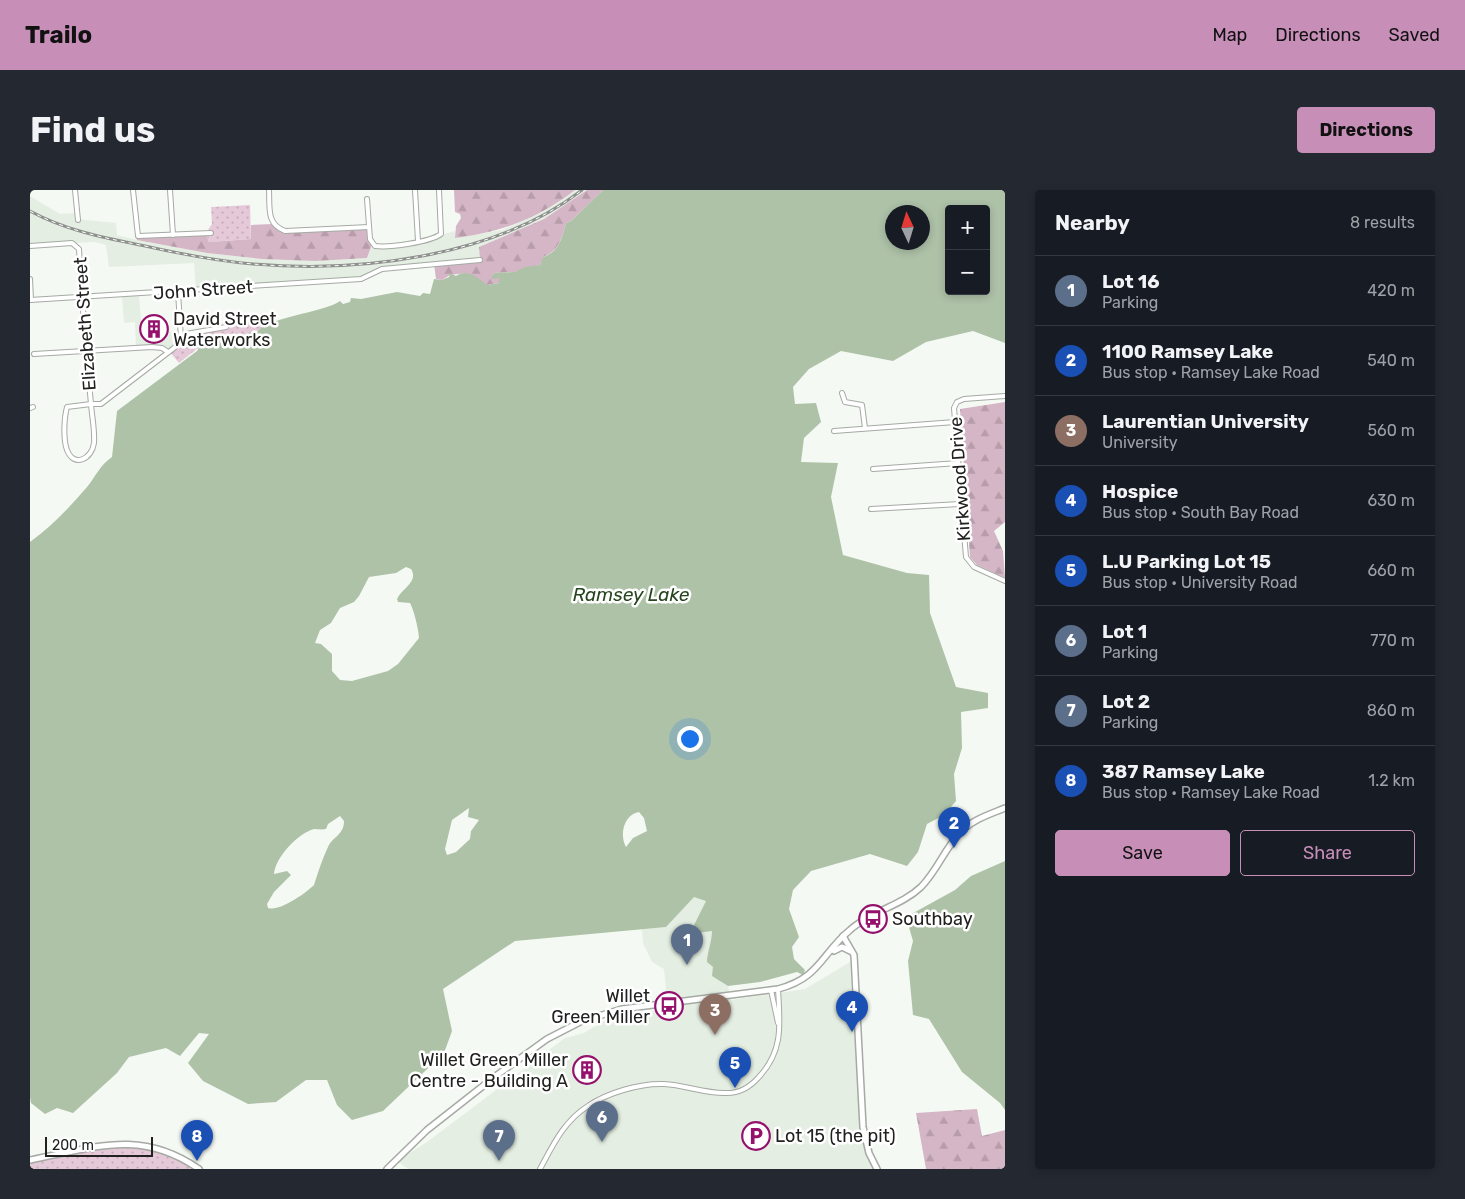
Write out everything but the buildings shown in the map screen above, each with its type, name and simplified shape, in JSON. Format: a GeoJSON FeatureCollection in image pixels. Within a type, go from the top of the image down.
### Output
{"type":"FeatureCollection","features":[{"type":"Feature","properties":{"kind":"street"},"geometry":{"type":"LineString","coordinates":[[75,190],[78,220]]}},
{"type":"Feature","properties":{"kind":"street"},"geometry":{"type":"LineString","coordinates":[[134,190],[138,236],[211,233]]}},
{"type":"Feature","properties":{"kind":"street"},"geometry":{"type":"LineString","coordinates":[[170,190],[173,235]]}},
{"type":"Feature","properties":{"kind":"street"},"geometry":{"type":"LineString","coordinates":[[269,190],[271,221],[274,226],[285,231],[369,227]]}},
{"type":"Feature","properties":{"kind":"street"},"geometry":{"type":"LineString","coordinates":[[415,190],[418,241]]}},
{"type":"Feature","properties":{"kind":"street"},"geometry":{"type":"LineString","coordinates":[[367,199],[372,244],[382,247],[418,241],[440,234],[438,190]]}},
{"type":"Feature","properties":{"kind":"street","name":"Elizabeth Street"},"geometry":{"type":"LineString","coordinates":[[30,246],[72,244],[76,245],[79,249],[86,351],[91,404],[94,443],[91,454],[86,459],[78,460],[70,456],[66,448],[66,410],[69,406],[91,404]]}},
{"type":"Feature","properties":{"kind":"street","name":"John Street"},"geometry":{"type":"LineString","coordinates":[[31,300],[178,292],[361,278],[374,272],[480,260]]}},
{"type":"Feature","properties":{"kind":"street"},"geometry":{"type":"LineString","coordinates":[[30,279],[31,300]]}},
{"type":"Feature","properties":{"kind":"street"},"geometry":{"type":"LineString","coordinates":[[178,292],[181,339]]}},
{"type":"Feature","properties":{"kind":"street"},"geometry":{"type":"LineString","coordinates":[[91,404],[101,404],[108,400],[190,332],[226,327]]}},
{"type":"Feature","properties":{"kind":"street"},"geometry":{"type":"LineString","coordinates":[[34,354],[157,347],[168,352]]}},
{"type":"Feature","properties":{"kind":"street"},"geometry":{"type":"LineString","coordinates":[[842,393],[843,401],[862,405],[865,428]]}},
{"type":"Feature","properties":{"kind":"street","name":"Kirkwood Drive"},"geometry":{"type":"LineString","coordinates":[[1005,396],[960,400],[954,408],[960,504],[966,557],[969,563],[1005,581]]}},
{"type":"Feature","properties":{"kind":"street"},"geometry":{"type":"LineString","coordinates":[[834,431],[955,422]]}},
{"type":"Feature","properties":{"kind":"street"},"geometry":{"type":"LineString","coordinates":[[873,469],[958,463]]}},
{"type":"Feature","properties":{"kind":"street"},"geometry":{"type":"LineString","coordinates":[[871,509],[960,504]]}},
{"type":"Feature","properties":{"kind":"street"},"geometry":{"type":"LineString","coordinates":[[387,1169],[416,1140],[460,1103],[558,1032],[582,1021],[622,1009],[778,989],[810,975],[843,936],[870,915],[910,896],[920,888],[959,833],[983,817],[1005,808]]}},
{"type":"Feature","properties":{"kind":"street"},"geometry":{"type":"LineString","coordinates":[[843,936],[853,953],[862,1127],[869,1153],[877,1169]]}},
{"type":"Feature","properties":{"kind":"street"},"geometry":{"type":"LineString","coordinates":[[829,954],[842,947],[853,953]]}},
{"type":"Feature","properties":{"kind":"street"},"geometry":{"type":"LineString","coordinates":[[540,1169],[557,1137],[576,1114],[589,1104],[609,1096],[645,1085],[663,1084],[726,1094],[734,1093],[751,1085],[773,1060],[777,1049],[779,1025],[778,989]]}},
{"type":"Feature","properties":{"kind":"street"},"geometry":{"type":"LineString","coordinates":[[771,990],[779,1025]]}},
{"type":"Feature","properties":{"kind":"street"},"geometry":{"type":"LineString","coordinates":[[30,1160],[100,1146],[132,1143],[160,1149],[199,1169]]}},
{"type":"Feature","properties":{"kind":"shaded area"},"geometry":{"type":"Polygon","coordinates":[[[575,190],[587,190],[544,219],[479,247],[480,260],[382,269],[366,277],[196,291],[194,263],[109,267],[106,245],[95,242],[30,245],[30,196],[60,214],[76,213],[77,219],[116,223],[117,235],[137,240],[207,253],[262,259],[315,261],[367,258],[372,244],[375,246],[415,242],[455,231],[455,238],[502,230],[544,211],[575,190]]]}},
{"type":"Feature","properties":{"kind":"shaded area"},"geometry":{"type":"Polygon","coordinates":[[[250,205],[251,239],[209,242],[206,233],[212,224],[211,207],[250,205]]]}},
{"type":"Feature","properties":{"kind":"shaded area"},"geometry":{"type":"Polygon","coordinates":[[[139,294],[141,321],[162,320],[163,332],[181,331],[181,338],[168,352],[164,349],[136,348],[135,322],[124,323],[122,295],[139,294]]]}},
{"type":"Feature","properties":{"kind":"shaded area"},"geometry":{"type":"Polygon","coordinates":[[[263,319],[264,327],[237,342],[227,339],[202,345],[179,363],[169,351],[185,335],[244,320],[263,319]]]}},
{"type":"Feature","properties":{"kind":"shaded area"},"geometry":{"type":"Polygon","coordinates":[[[693,896],[706,901],[694,925],[712,931],[712,943],[707,955],[721,982],[728,986],[731,1000],[805,989],[850,962],[860,1129],[865,1149],[874,1169],[408,1169],[397,1161],[427,1142],[565,1038],[584,1033],[604,1021],[668,1008],[664,969],[652,962],[643,943],[642,929],[666,927],[693,896]]]}},
{"type":"Feature","properties":{"kind":"shaded area"},"geometry":{"type":"Polygon","coordinates":[[[119,1145],[139,1147],[157,1152],[176,1159],[193,1169],[30,1169],[30,1163],[119,1145]]]}},
{"type":"Feature","properties":{"kind":"green space"},"geometry":{"type":"Polygon","coordinates":[[[454,190],[575,190],[547,209],[518,223],[488,232],[455,238],[456,226],[461,218],[460,214],[455,212],[454,190]]]}},
{"type":"Feature","properties":{"kind":"green space"},"geometry":{"type":"Polygon","coordinates":[[[587,190],[603,190],[571,221],[566,223],[556,248],[543,257],[540,265],[515,272],[493,273],[499,278],[499,283],[487,285],[466,273],[450,275],[442,280],[436,279],[434,264],[480,260],[479,247],[544,219],[587,190]]]}},
{"type":"Feature","properties":{"kind":"green space"},"geometry":{"type":"Polygon","coordinates":[[[273,224],[285,231],[369,227],[372,244],[367,258],[315,261],[262,259],[207,253],[137,240],[136,237],[206,233],[209,242],[251,239],[251,225],[273,224]]]}},
{"type":"Feature","properties":{"kind":"green space"},"geometry":{"type":"Polygon","coordinates":[[[1005,402],[1005,522],[994,531],[1003,551],[1005,578],[977,565],[970,557],[960,409],[1005,402]]]}},
{"type":"Feature","properties":{"kind":"green space"},"geometry":{"type":"Polygon","coordinates":[[[977,1109],[982,1136],[1005,1130],[1005,1169],[926,1169],[916,1113],[977,1109]]]}},
{"type":"Feature","properties":{"kind":"water","name":"Ramsey Lake"},"geometry":{"type":"Polygon","coordinates":[[[603,190],[1005,190],[1005,343],[973,331],[926,342],[893,361],[841,351],[809,369],[793,387],[795,404],[816,403],[821,422],[804,438],[801,462],[838,463],[831,497],[843,555],[907,573],[929,575],[930,613],[956,687],[988,693],[988,708],[961,712],[962,748],[954,774],[956,801],[944,815],[927,824],[918,852],[907,866],[870,854],[811,871],[793,890],[789,909],[799,937],[792,947],[794,959],[805,970],[803,975],[797,972],[760,982],[728,986],[712,976],[713,967],[707,962],[712,931],[697,933],[694,925],[706,901],[694,897],[666,927],[515,941],[443,989],[452,1031],[444,1053],[383,1111],[352,1120],[337,1105],[327,1080],[306,1080],[276,1102],[248,1104],[203,1081],[188,1063],[209,1034],[199,1033],[180,1056],[166,1048],[129,1057],[117,1073],[73,1113],[57,1108],[45,1114],[31,1103],[30,1097],[30,542],[46,530],[67,509],[87,487],[101,467],[112,457],[117,411],[197,351],[200,346],[227,339],[237,342],[245,334],[250,332],[256,333],[271,323],[321,309],[340,301],[343,304],[350,302],[351,298],[361,299],[397,292],[420,296],[423,293],[430,294],[434,279],[442,280],[449,277],[450,273],[456,276],[464,273],[472,274],[487,285],[499,283],[499,278],[491,279],[494,273],[515,272],[525,267],[540,265],[543,257],[553,252],[556,248],[566,223],[571,221],[603,190]],[[406,567],[396,573],[369,577],[354,602],[340,608],[331,623],[320,630],[315,643],[321,644],[332,654],[332,671],[340,680],[352,681],[388,671],[398,664],[419,638],[410,603],[398,602],[397,599],[413,578],[413,574],[411,569],[406,567]],[[469,808],[452,820],[445,849],[447,855],[456,852],[470,839],[471,831],[479,820],[468,817],[469,808]],[[639,812],[630,817],[624,826],[623,837],[626,847],[633,838],[647,831],[644,818],[639,812]],[[340,816],[328,824],[326,829],[314,829],[301,835],[288,847],[278,861],[274,874],[287,871],[291,875],[274,892],[267,904],[268,908],[285,905],[314,885],[328,847],[344,826],[344,821],[340,816]]]}},
{"type":"Feature","properties":{"kind":"water"},"geometry":{"type":"Polygon","coordinates":[[[1005,861],[1005,1110],[1000,1103],[962,1072],[929,1019],[913,1015],[908,961],[913,941],[906,917],[955,890],[971,876],[1005,861]]]}},
{"type":"Feature","properties":{"kind":"railway"},"geometry":{"type":"LineString","coordinates":[[30,211],[58,224],[86,233],[199,257],[253,264],[337,266],[425,256],[468,245],[509,231],[548,213],[582,190]]}},
{"type":"Feature","properties":{"kind":"place","name":"David Street Waterworks"},"geometry":{"type":"Point","coordinates":[154,329]}},
{"type":"Feature","properties":{"kind":"place","name":"1100 Ramsey Lake"},"geometry":{"type":"Point","coordinates":[954,848]}},
{"type":"Feature","properties":{"kind":"place","name":"Southbay"},"geometry":{"type":"Point","coordinates":[873,919]}},
{"type":"Feature","properties":{"kind":"place","name":"Lot 16"},"geometry":{"type":"Point","coordinates":[687,965]}},
{"type":"Feature","properties":{"kind":"place","name":"Willet Green Miller"},"geometry":{"type":"Point","coordinates":[669,1006]}},
{"type":"Feature","properties":{"kind":"place","name":"Hospice"},"geometry":{"type":"Point","coordinates":[852,1032]}},
{"type":"Feature","properties":{"kind":"place","name":"Laurentian University"},"geometry":{"type":"Point","coordinates":[715,1035]}},
{"type":"Feature","properties":{"kind":"place","name":"Willet Green Miller Centre - Building A"},"geometry":{"type":"Point","coordinates":[587,1070]}},
{"type":"Feature","properties":{"kind":"place","name":"L.U Parking Lot 15"},"geometry":{"type":"Point","coordinates":[735,1088]}},
{"type":"Feature","properties":{"kind":"place","name":"Lot 15 (the pit)"},"geometry":{"type":"Point","coordinates":[756,1136]}},
{"type":"Feature","properties":{"kind":"place","name":"Lot 1"},"geometry":{"type":"Point","coordinates":[602,1142]}},
{"type":"Feature","properties":{"kind":"place","name":"387 Ramsey Lake"},"geometry":{"type":"Point","coordinates":[197,1161]}},
{"type":"Feature","properties":{"kind":"place","name":"Lot 2"},"geometry":{"type":"Point","coordinates":[499,1161]}}]}
